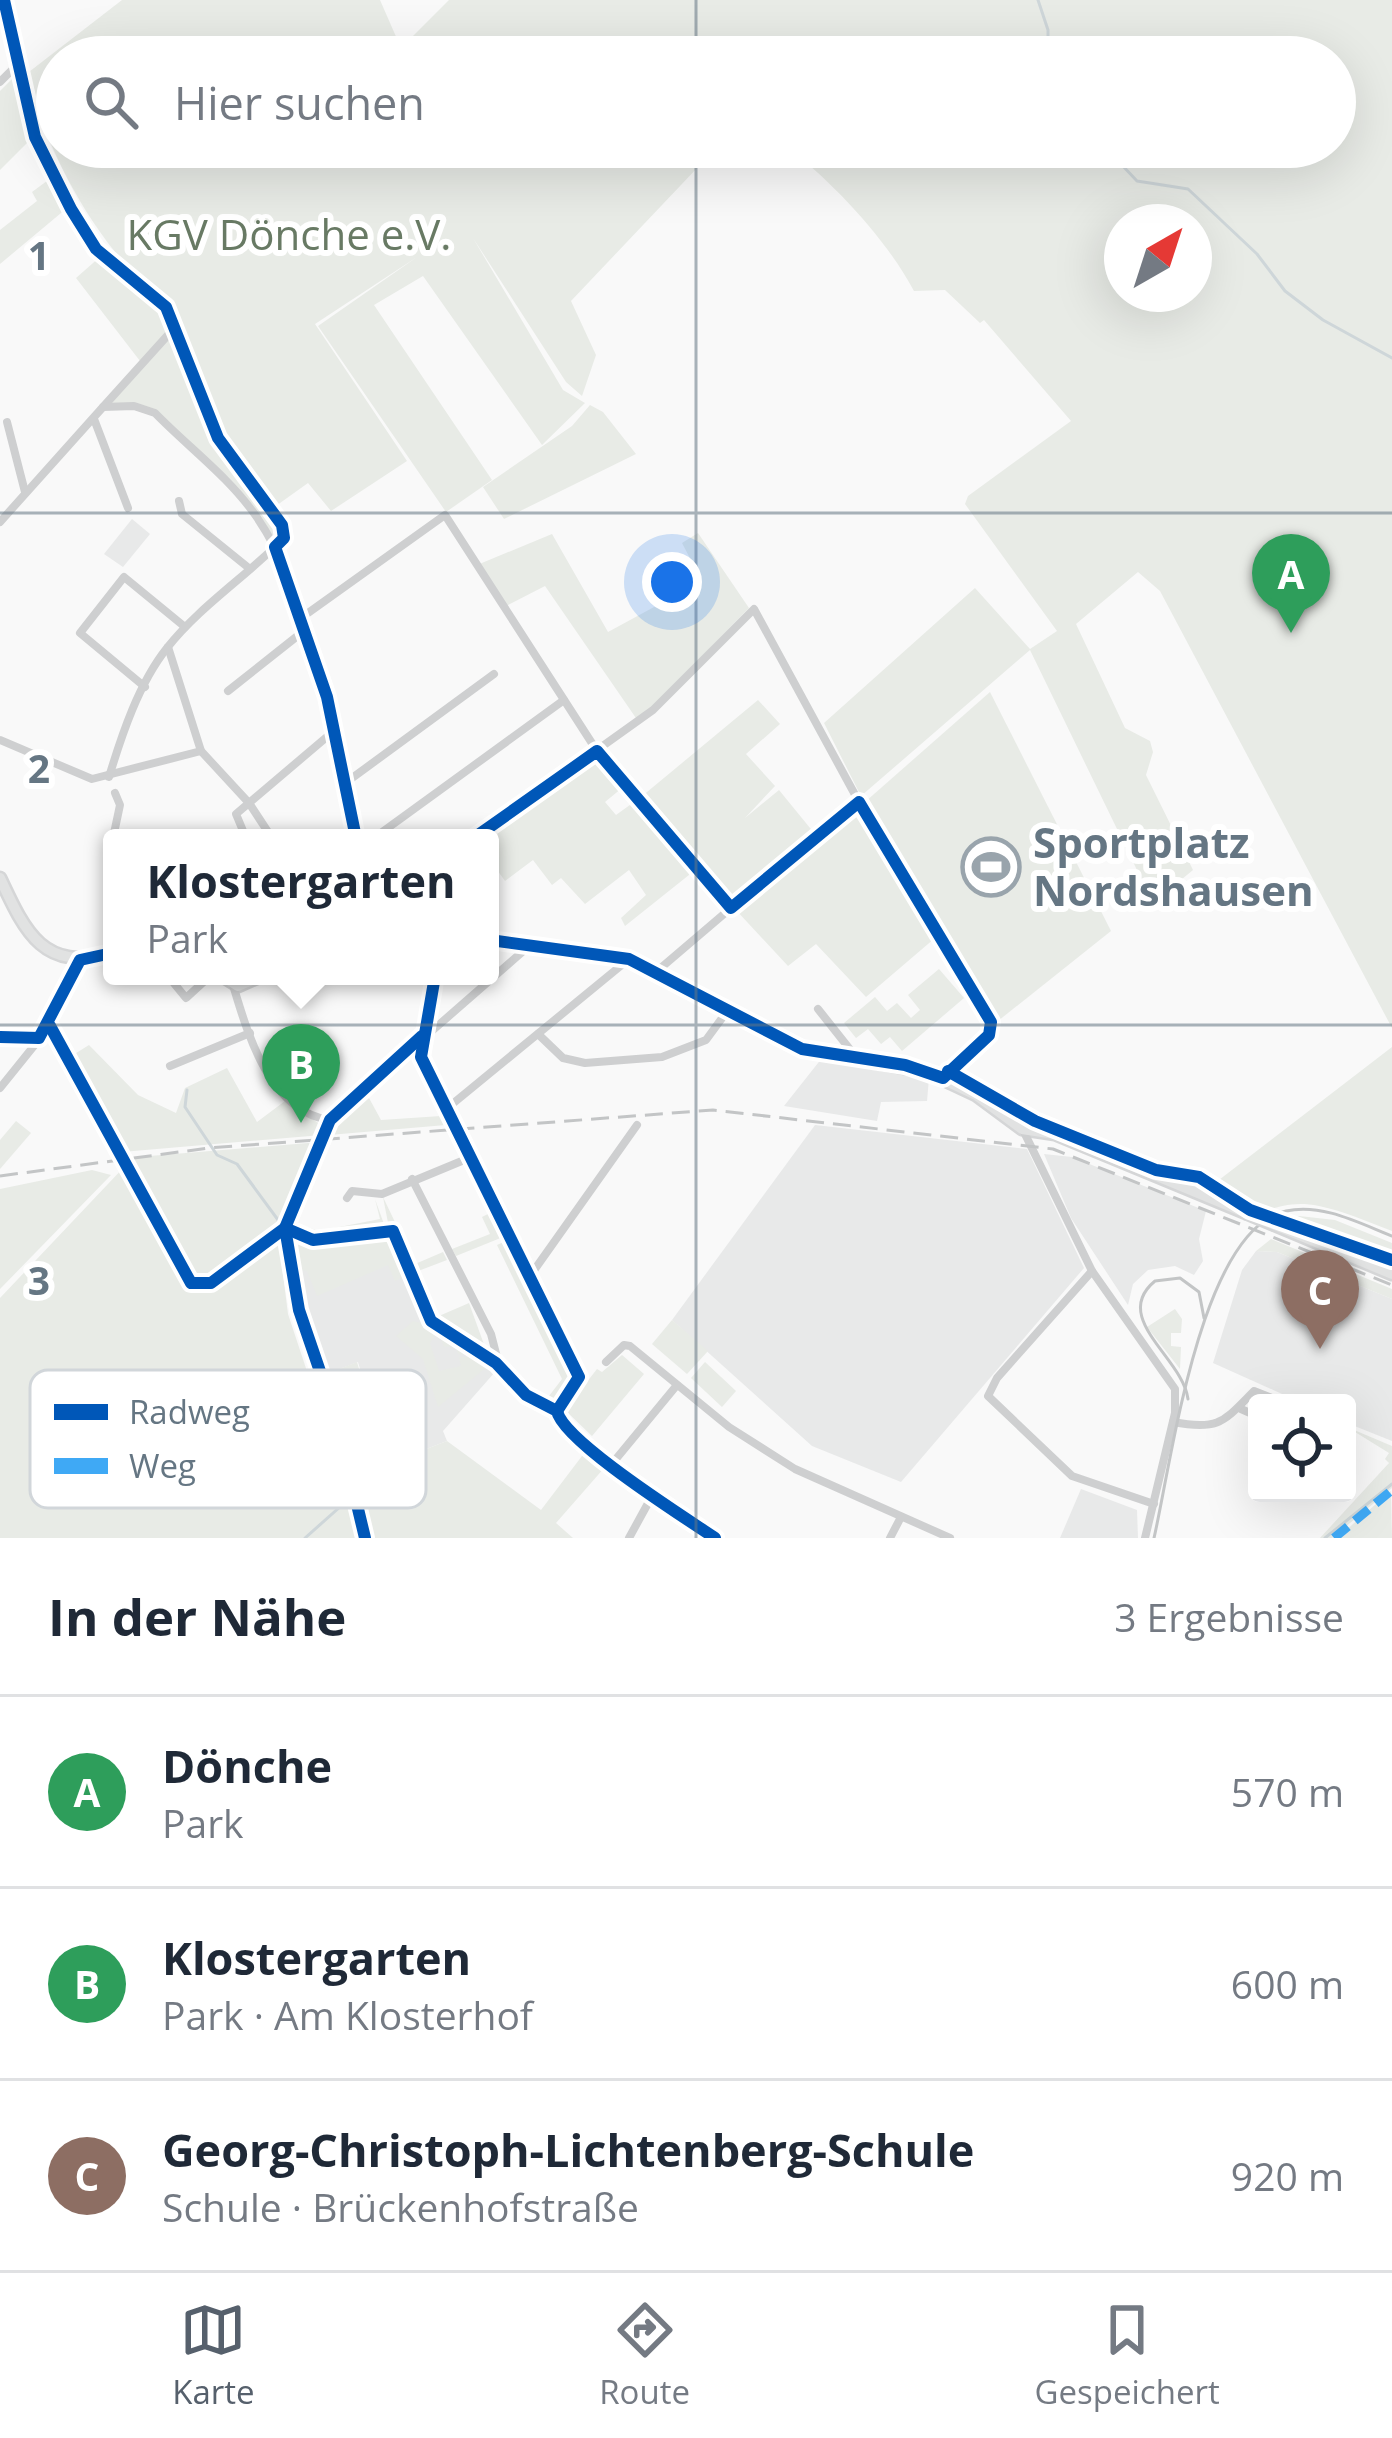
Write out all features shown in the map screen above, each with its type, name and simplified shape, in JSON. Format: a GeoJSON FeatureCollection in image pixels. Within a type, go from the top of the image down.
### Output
{"type":"FeatureCollection","features":[{"type":"Feature","properties":{"kind":"street"},"geometry":{"type":"LineString","coordinates":[[0,82],[17,64]]}},
{"type":"Feature","properties":{"kind":"street"},"geometry":{"type":"LineString","coordinates":[[0,522],[177,325]]}},
{"type":"Feature","properties":{"kind":"street"},"geometry":{"type":"LineString","coordinates":[[103,407],[134,406],[155,413],[254,513],[275,547],[335,730],[355,829]]}},
{"type":"Feature","properties":{"kind":"street"},"geometry":{"type":"LineString","coordinates":[[94,417],[128,508]]}},
{"type":"Feature","properties":{"kind":"street"},"geometry":{"type":"LineString","coordinates":[[7,422],[25,494]]}},
{"type":"Feature","properties":{"kind":"street"},"geometry":{"type":"LineString","coordinates":[[179,501],[182,514],[250,569]]}},
{"type":"Feature","properties":{"kind":"street"},"geometry":{"type":"LineString","coordinates":[[301,619],[445,515],[597,751],[731,908],[656,972]]}},
{"type":"Feature","properties":{"kind":"street"},"geometry":{"type":"LineString","coordinates":[[110,777],[145,687],[168,646],[284,538],[282,525]]}},
{"type":"Feature","properties":{"kind":"street"},"geometry":{"type":"LineString","coordinates":[[145,687],[80,633],[124,577],[185,627]]}},
{"type":"Feature","properties":{"kind":"street"},"geometry":{"type":"LineString","coordinates":[[487,829],[653,710],[754,609],[859,802],[991,1022],[989,1035],[943,1078]]}},
{"type":"Feature","properties":{"kind":"street"},"geometry":{"type":"LineString","coordinates":[[228,691],[305,630]]}},
{"type":"Feature","properties":{"kind":"street"},"geometry":{"type":"LineString","coordinates":[[168,646],[201,751],[266,829]]}},
{"type":"Feature","properties":{"kind":"street"},"geometry":{"type":"LineString","coordinates":[[348,781],[494,674]]}},
{"type":"Feature","properties":{"kind":"street"},"geometry":{"type":"LineString","coordinates":[[386,829],[564,700]]}},
{"type":"Feature","properties":{"kind":"street"},"geometry":{"type":"LineString","coordinates":[[241,829],[235,819],[249,803],[335,730]]}},
{"type":"Feature","properties":{"kind":"street"},"geometry":{"type":"LineString","coordinates":[[0,740],[92,779],[201,751]]}},
{"type":"Feature","properties":{"kind":"street"},"geometry":{"type":"LineString","coordinates":[[114,829],[120,805],[115,793]]}},
{"type":"Feature","properties":{"kind":"street"},"geometry":{"type":"LineString","coordinates":[[0,878],[36,940],[56,956],[80,960],[103,955]]}},
{"type":"Feature","properties":{"kind":"street"},"geometry":{"type":"LineString","coordinates":[[499,941],[629,959],[802,1049],[943,1078],[1022,1129],[1055,1134],[1149,1174],[1186,1177],[1226,1205],[1392,1274]]}},
{"type":"Feature","properties":{"kind":"street"},"geometry":{"type":"LineString","coordinates":[[499,971],[529,946]]}},
{"type":"Feature","properties":{"kind":"street"},"geometry":{"type":"LineString","coordinates":[[446,1110],[629,959]]}},
{"type":"Feature","properties":{"kind":"street"},"geometry":{"type":"LineString","coordinates":[[0,1088],[50,1026],[80,960]]}},
{"type":"Feature","properties":{"kind":"street"},"geometry":{"type":"LineString","coordinates":[[175,985],[186,998],[200,985]]}},
{"type":"Feature","properties":{"kind":"street"},"geometry":{"type":"LineString","coordinates":[[433,985],[421,1057],[579,1376],[557,1411]]}},
{"type":"Feature","properties":{"kind":"street"},"geometry":{"type":"LineString","coordinates":[[233,986],[260,1061],[285,1097],[330,1120],[483,985]]}},
{"type":"Feature","properties":{"kind":"street"},"geometry":{"type":"LineString","coordinates":[[538,1034],[563,1058],[585,1063],[662,1057],[706,1040],[728,1010]]}},
{"type":"Feature","properties":{"kind":"street"},"geometry":{"type":"LineString","coordinates":[[818,1010],[857,1058]]}},
{"type":"Feature","properties":{"kind":"street"},"geometry":{"type":"LineString","coordinates":[[50,1026],[123,1161]]}},
{"type":"Feature","properties":{"kind":"street"},"geometry":{"type":"LineString","coordinates":[[170,1066],[250,1033]]}},
{"type":"Feature","properties":{"kind":"street"},"geometry":{"type":"LineString","coordinates":[[0,1036],[39,1038]]}},
{"type":"Feature","properties":{"kind":"street"},"geometry":{"type":"LineString","coordinates":[[530,1276],[637,1125]]}},
{"type":"Feature","properties":{"kind":"street"},"geometry":{"type":"LineString","coordinates":[[1022,1129],[1092,1271],[1166,1371],[1178,1402],[1145,1538]]}},
{"type":"Feature","properties":{"kind":"street"},"geometry":{"type":"LineString","coordinates":[[347,1198],[352,1191],[382,1194],[469,1158]]}},
{"type":"Feature","properties":{"kind":"street"},"geometry":{"type":"LineString","coordinates":[[412,1179],[509,1381],[557,1411],[560,1423],[611,1465],[715,1538]]}},
{"type":"Feature","properties":{"kind":"street"},"geometry":{"type":"LineString","coordinates":[[1092,1271],[997,1378],[988,1396],[1072,1476],[1154,1504]]}},
{"type":"Feature","properties":{"kind":"street"},"geometry":{"type":"LineString","coordinates":[[606,1362],[630,1346],[730,1427],[795,1468],[950,1538]]}},
{"type":"Feature","properties":{"kind":"street"},"geometry":{"type":"LineString","coordinates":[[611,1465],[677,1385]]}},
{"type":"Feature","properties":{"kind":"street"},"geometry":{"type":"LineString","coordinates":[[1173,1423],[1210,1426],[1241,1409],[1248,1399]]}},
{"type":"Feature","properties":{"kind":"street"},"geometry":{"type":"LineString","coordinates":[[1241,1409],[1248,1412]]}},
{"type":"Feature","properties":{"kind":"street"},"geometry":{"type":"LineString","coordinates":[[629,1538],[652,1496]]}},
{"type":"Feature","properties":{"kind":"street"},"geometry":{"type":"LineString","coordinates":[[890,1538],[901,1517]]}},
{"type":"Feature","properties":{"kind":"shaded area"},"geometry":{"type":"Polygon","coordinates":[[[132,519],[150,534],[123,567],[104,554],[132,519]]]}},
{"type":"Feature","properties":{"kind":"shaded area"},"geometry":{"type":"Polygon","coordinates":[[[822,1058],[929,1078],[927,1101],[881,1102],[877,1121],[784,1106],[822,1058]]]}},
{"type":"Feature","properties":{"kind":"shaded area"},"geometry":{"type":"Polygon","coordinates":[[[815,1125],[1027,1149],[1084,1268],[901,1482],[812,1446],[672,1320],[815,1125]]]}},
{"type":"Feature","properties":{"kind":"shaded area"},"geometry":{"type":"Polygon","coordinates":[[[1044,1154],[1072,1157],[1206,1211],[1199,1239],[1203,1261],[1194,1275],[1175,1266],[1148,1270],[1133,1284],[1128,1305],[1071,1218],[1044,1154]]]}},
{"type":"Feature","properties":{"kind":"shaded area"},"geometry":{"type":"Polygon","coordinates":[[[383,1230],[394,1236],[429,1322],[447,1330],[495,1372],[443,1431],[447,1441],[426,1449],[426,1370],[360,1370],[358,1362],[322,1370],[302,1309],[289,1232],[313,1242],[383,1230]]]}},
{"type":"Feature","properties":{"kind":"shaded area"},"geometry":{"type":"Polygon","coordinates":[[[1256,1251],[1277,1252],[1392,1299],[1392,1441],[1356,1427],[1356,1394],[1282,1394],[1213,1363],[1242,1270],[1256,1251]]]}},
{"type":"Feature","properties":{"kind":"shaded area"},"geometry":{"type":"Polygon","coordinates":[[[1081,1489],[1137,1510],[1138,1538],[1060,1538],[1081,1489]]]}},
{"type":"Feature","properties":{"kind":"green space"},"geometry":{"type":"Polygon","coordinates":[[[122,0],[380,0],[396,36],[75,36],[122,0]]]}},
{"type":"Feature","properties":{"kind":"green space"},"geometry":{"type":"Polygon","coordinates":[[[449,0],[1392,0],[1392,1028],[1160,591],[1138,572],[1076,624],[1125,728],[1150,741],[1153,752],[1146,775],[1193,870],[1153,903],[1030,650],[861,796],[824,723],[975,588],[1030,649],[1057,631],[965,504],[968,496],[1071,421],[984,320],[980,323],[945,290],[914,291],[858,213],[812,168],[1356,168],[1356,36],[413,36],[449,0]]]}},
{"type":"Feature","properties":{"kind":"green space"},"geometry":{"type":"Polygon","coordinates":[[[36,66],[36,104],[25,75],[36,66]]]}},
{"type":"Feature","properties":{"kind":"green space"},"geometry":{"type":"Polygon","coordinates":[[[17,74],[31,139],[0,170],[0,91],[17,74]]]}},
{"type":"Feature","properties":{"kind":"green space","name":"KGV Dönche e.V."},"geometry":{"type":"Polygon","coordinates":[[[63,168],[697,168],[571,301],[596,355],[582,396],[566,382],[473,238],[563,390],[585,403],[542,445],[423,276],[374,305],[492,480],[446,512],[318,326],[417,257],[315,324],[407,461],[331,511],[308,483],[273,508],[284,538],[275,547],[254,513],[155,413],[134,406],[103,407],[177,325],[168,312],[175,325],[140,361],[76,278],[101,256],[167,308],[115,252],[63,168]]]}},
{"type":"Feature","properties":{"kind":"green space"},"geometry":{"type":"Polygon","coordinates":[[[51,178],[67,208],[0,264],[0,230],[37,201],[32,192],[51,178]]]}},
{"type":"Feature","properties":{"kind":"green space"},"geometry":{"type":"Polygon","coordinates":[[[590,405],[603,412],[636,454],[504,519],[483,487],[572,426],[590,405]]]}},
{"type":"Feature","properties":{"kind":"green space"},"geometry":{"type":"Polygon","coordinates":[[[698,533],[749,608],[638,721],[545,586],[504,607],[477,565],[552,534],[608,632],[702,581],[682,543],[698,533]]]}},
{"type":"Feature","properties":{"kind":"green space","name":"Sportplatz Nordshausen"},"geometry":{"type":"Polygon","coordinates":[[[990,692],[1111,931],[998,1021],[865,802],[990,692]]]}},
{"type":"Feature","properties":{"kind":"green space"},"geometry":{"type":"Polygon","coordinates":[[[758,700],[780,724],[746,754],[775,786],[745,818],[779,790],[819,839],[856,808],[935,938],[866,997],[816,944],[788,966],[735,909],[744,900],[741,897],[732,904],[641,797],[758,700]]]}},
{"type":"Feature","properties":{"kind":"green space"},"geometry":{"type":"Polygon","coordinates":[[[597,751],[622,788],[605,802],[616,815],[634,802],[694,871],[625,926],[621,918],[646,895],[629,870],[585,904],[561,878],[552,885],[533,860],[505,881],[499,873],[499,829],[487,829],[597,751]]]}},
{"type":"Feature","properties":{"kind":"green space"},"geometry":{"type":"Polygon","coordinates":[[[939,969],[964,998],[902,1051],[890,1037],[881,1044],[868,1029],[856,1038],[844,1023],[875,997],[887,1011],[897,1003],[911,1018],[920,1010],[908,995],[939,969]]]}},
{"type":"Feature","properties":{"kind":"green space"},"geometry":{"type":"Polygon","coordinates":[[[89,1045],[138,1095],[176,1113],[185,1088],[227,1068],[257,1122],[285,1101],[323,1126],[322,1135],[122,1152],[73,1055],[89,1045]]]}},
{"type":"Feature","properties":{"kind":"green space"},"geometry":{"type":"Polygon","coordinates":[[[1392,1047],[1392,1231],[1319,1206],[1256,1210],[1215,1183],[1392,1047]]]}},
{"type":"Feature","properties":{"kind":"green space"},"geometry":{"type":"Polygon","coordinates":[[[373,1085],[369,1098],[381,1120],[441,1116],[446,1125],[329,1135],[373,1085]]]}},
{"type":"Feature","properties":{"kind":"green space"},"geometry":{"type":"Polygon","coordinates":[[[16,1121],[31,1133],[0,1169],[0,1140],[16,1121]]]}},
{"type":"Feature","properties":{"kind":"green space"},"geometry":{"type":"Polygon","coordinates":[[[320,1142],[283,1222],[229,1269],[200,1284],[193,1281],[125,1158],[320,1142]]]}},
{"type":"Feature","properties":{"kind":"green space"},"geometry":{"type":"Polygon","coordinates":[[[125,1166],[197,1289],[212,1285],[278,1235],[288,1314],[307,1370],[30,1370],[30,1508],[352,1508],[355,1516],[353,1508],[426,1508],[426,1449],[447,1441],[541,1510],[585,1452],[605,1467],[556,1523],[573,1538],[0,1538],[0,1298],[125,1166]]]}},
{"type":"Feature","properties":{"kind":"green space"},"geometry":{"type":"Polygon","coordinates":[[[92,1170],[111,1175],[0,1289],[0,1189],[92,1170]]]}},
{"type":"Feature","properties":{"kind":"green space"},"geometry":{"type":"Polygon","coordinates":[[[383,1197],[415,1264],[443,1252],[447,1260],[413,1273],[398,1234],[389,1228],[383,1197]]]}},
{"type":"Feature","properties":{"kind":"green space"},"geometry":{"type":"Polygon","coordinates":[[[375,1199],[385,1227],[313,1238],[288,1227],[295,1210],[295,1223],[319,1231],[380,1219],[375,1199]]]}},
{"type":"Feature","properties":{"kind":"green space"},"geometry":{"type":"Polygon","coordinates":[[[485,1199],[503,1237],[456,1256],[452,1249],[490,1234],[482,1217],[490,1213],[485,1199]]]}},
{"type":"Feature","properties":{"kind":"green space"},"geometry":{"type":"Polygon","coordinates":[[[1299,1216],[1335,1220],[1392,1243],[1392,1258],[1323,1229],[1305,1231],[1282,1222],[1299,1216]]]}},
{"type":"Feature","properties":{"kind":"green space"},"geometry":{"type":"Polygon","coordinates":[[[383,1230],[394,1236],[410,1274],[395,1281],[388,1265],[317,1296],[307,1271],[295,1269],[289,1232],[313,1242],[383,1230]]]}},
{"type":"Feature","properties":{"kind":"green space"},"geometry":{"type":"Polygon","coordinates":[[[1271,1239],[1392,1289],[1392,1299],[1277,1252],[1256,1251],[1271,1239]]]}},
{"type":"Feature","properties":{"kind":"green space"},"geometry":{"type":"Polygon","coordinates":[[[506,1241],[571,1372],[571,1383],[556,1401],[549,1396],[562,1379],[497,1245],[506,1241]]]}},
{"type":"Feature","properties":{"kind":"green space"},"geometry":{"type":"Polygon","coordinates":[[[420,1276],[439,1316],[469,1303],[490,1361],[432,1320],[415,1277],[420,1276]]]}},
{"type":"Feature","properties":{"kind":"green space"},"geometry":{"type":"Polygon","coordinates":[[[1175,1309],[1182,1319],[1181,1333],[1171,1333],[1171,1346],[1181,1347],[1180,1369],[1147,1327],[1175,1309]]]}},
{"type":"Feature","properties":{"kind":"green space"},"geometry":{"type":"Polygon","coordinates":[[[672,1320],[708,1351],[687,1374],[652,1344],[672,1320]]]}},
{"type":"Feature","properties":{"kind":"green space"},"geometry":{"type":"Polygon","coordinates":[[[413,1321],[447,1330],[476,1355],[458,1354],[456,1346],[444,1347],[440,1335],[435,1335],[430,1343],[439,1371],[461,1366],[459,1357],[479,1357],[488,1366],[438,1407],[423,1359],[396,1336],[413,1321]]]}},
{"type":"Feature","properties":{"kind":"green space"},"geometry":{"type":"Polygon","coordinates":[[[622,1355],[644,1374],[592,1436],[565,1410],[597,1369],[602,1372],[622,1355]]]}},
{"type":"Feature","properties":{"kind":"green space"},"geometry":{"type":"Polygon","coordinates":[[[357,1362],[359,1370],[337,1370],[357,1362]]]}},
{"type":"Feature","properties":{"kind":"green space"},"geometry":{"type":"Polygon","coordinates":[[[705,1362],[736,1391],[722,1407],[691,1378],[705,1362]]]}},
{"type":"Feature","properties":{"kind":"green space"},"geometry":{"type":"Polygon","coordinates":[[[1356,1431],[1392,1446],[1392,1488],[1332,1538],[1320,1538],[1389,1463],[1385,1459],[1389,1453],[1356,1431]]]}},
{"type":"Feature","properties":{"kind":"green space"},"geometry":{"type":"Polygon","coordinates":[[[1391,1491],[1392,1538],[1337,1538],[1391,1491]]]}},
{"type":"Feature","properties":{"kind":"waterway"},"geometry":{"type":"LineString","coordinates":[[1038,0],[1048,36]]}},
{"type":"Feature","properties":{"kind":"waterway"},"geometry":{"type":"LineString","coordinates":[[1125,168],[1137,181],[1188,189],[1257,254],[1285,291],[1323,320],[1392,358]]}},
{"type":"Feature","properties":{"kind":"waterway"},"geometry":{"type":"LineString","coordinates":[[187,1090],[185,1107],[217,1155],[237,1164],[281,1224],[293,1308],[315,1370]]}},
{"type":"Feature","properties":{"kind":"waterway"},"geometry":{"type":"LineString","coordinates":[[1325,1538],[1392,1484]]}},
{"type":"Feature","properties":{"kind":"waterway"},"geometry":{"type":"LineString","coordinates":[[305,1538],[339,1508]]}},
{"type":"Feature","properties":{"kind":"tram line"},"geometry":{"type":"LineString","coordinates":[[1154,1538],[1194,1352],[1232,1259],[1256,1227],[1300,1209],[1340,1216],[1392,1236]]}},
{"type":"Feature","properties":{"kind":"tram line"},"geometry":{"type":"LineString","coordinates":[[1188,1399],[1174,1368],[1144,1324],[1143,1295],[1155,1281],[1180,1278],[1199,1292],[1204,1318]]}},
{"type":"Feature","properties":{"kind":"railway"},"geometry":{"type":"LineString","coordinates":[[0,1176],[209,1148],[713,1110],[1053,1149],[1392,1285]]}},
{"type":"Feature","properties":{"kind":"marked path"},"geometry":{"type":"LineString","coordinates":[[1334,1538],[1392,1490]]}},
{"type":"Feature","properties":{"kind":"cycle path"},"geometry":{"type":"LineString","coordinates":[[4,0],[36,139]]}},
{"type":"Feature","properties":{"kind":"cycle path"},"geometry":{"type":"LineString","coordinates":[[50,168],[96,249],[166,307],[218,438],[282,525],[284,538],[275,547],[327,697],[354,829]]}},
{"type":"Feature","properties":{"kind":"cycle path"},"geometry":{"type":"LineString","coordinates":[[487,829],[597,751],[731,908],[859,802],[991,1022],[989,1035],[943,1078],[905,1065],[802,1049],[629,959],[499,941]]}},
{"type":"Feature","properties":{"kind":"cycle path"},"geometry":{"type":"LineString","coordinates":[[0,1037],[39,1038],[80,960],[103,955]]}},
{"type":"Feature","properties":{"kind":"cycle path"},"geometry":{"type":"LineString","coordinates":[[433,985],[421,1057],[579,1377],[557,1411]]}},
{"type":"Feature","properties":{"kind":"cycle path"},"geometry":{"type":"LineString","coordinates":[[50,1026],[191,1283],[211,1283],[285,1228]]}},
{"type":"Feature","properties":{"kind":"cycle path"},"geometry":{"type":"LineString","coordinates":[[320,1370],[299,1310],[285,1228],[330,1120],[422,1036]]}},
{"type":"Feature","properties":{"kind":"cycle path"},"geometry":{"type":"LineString","coordinates":[[948,1071],[1035,1121],[1156,1170],[1199,1177],[1250,1210],[1392,1260]]}},
{"type":"Feature","properties":{"kind":"cycle path"},"geometry":{"type":"LineString","coordinates":[[285,1228],[313,1240],[393,1231],[431,1321],[496,1363],[526,1395],[557,1411],[564,1424],[601,1459],[715,1538]]}},
{"type":"Feature","properties":{"kind":"cycle path"},"geometry":{"type":"LineString","coordinates":[[358,1508],[365,1538]]}},
{"type":"Feature","properties":{"kind":"place","name":"Dönche"},"geometry":{"type":"Point","coordinates":[1291,633]}},
{"type":"Feature","properties":{"kind":"place","name":"Sportplatz Nordshausen"},"geometry":{"type":"Point","coordinates":[991,867]}},
{"type":"Feature","properties":{"kind":"place","name":"Klostergarten"},"geometry":{"type":"Point","coordinates":[301,1123]}},
{"type":"Feature","properties":{"kind":"place","name":"Georg-Christoph-Lichtenberg-Schule"},"geometry":{"type":"Point","coordinates":[1320,1349]}}]}
